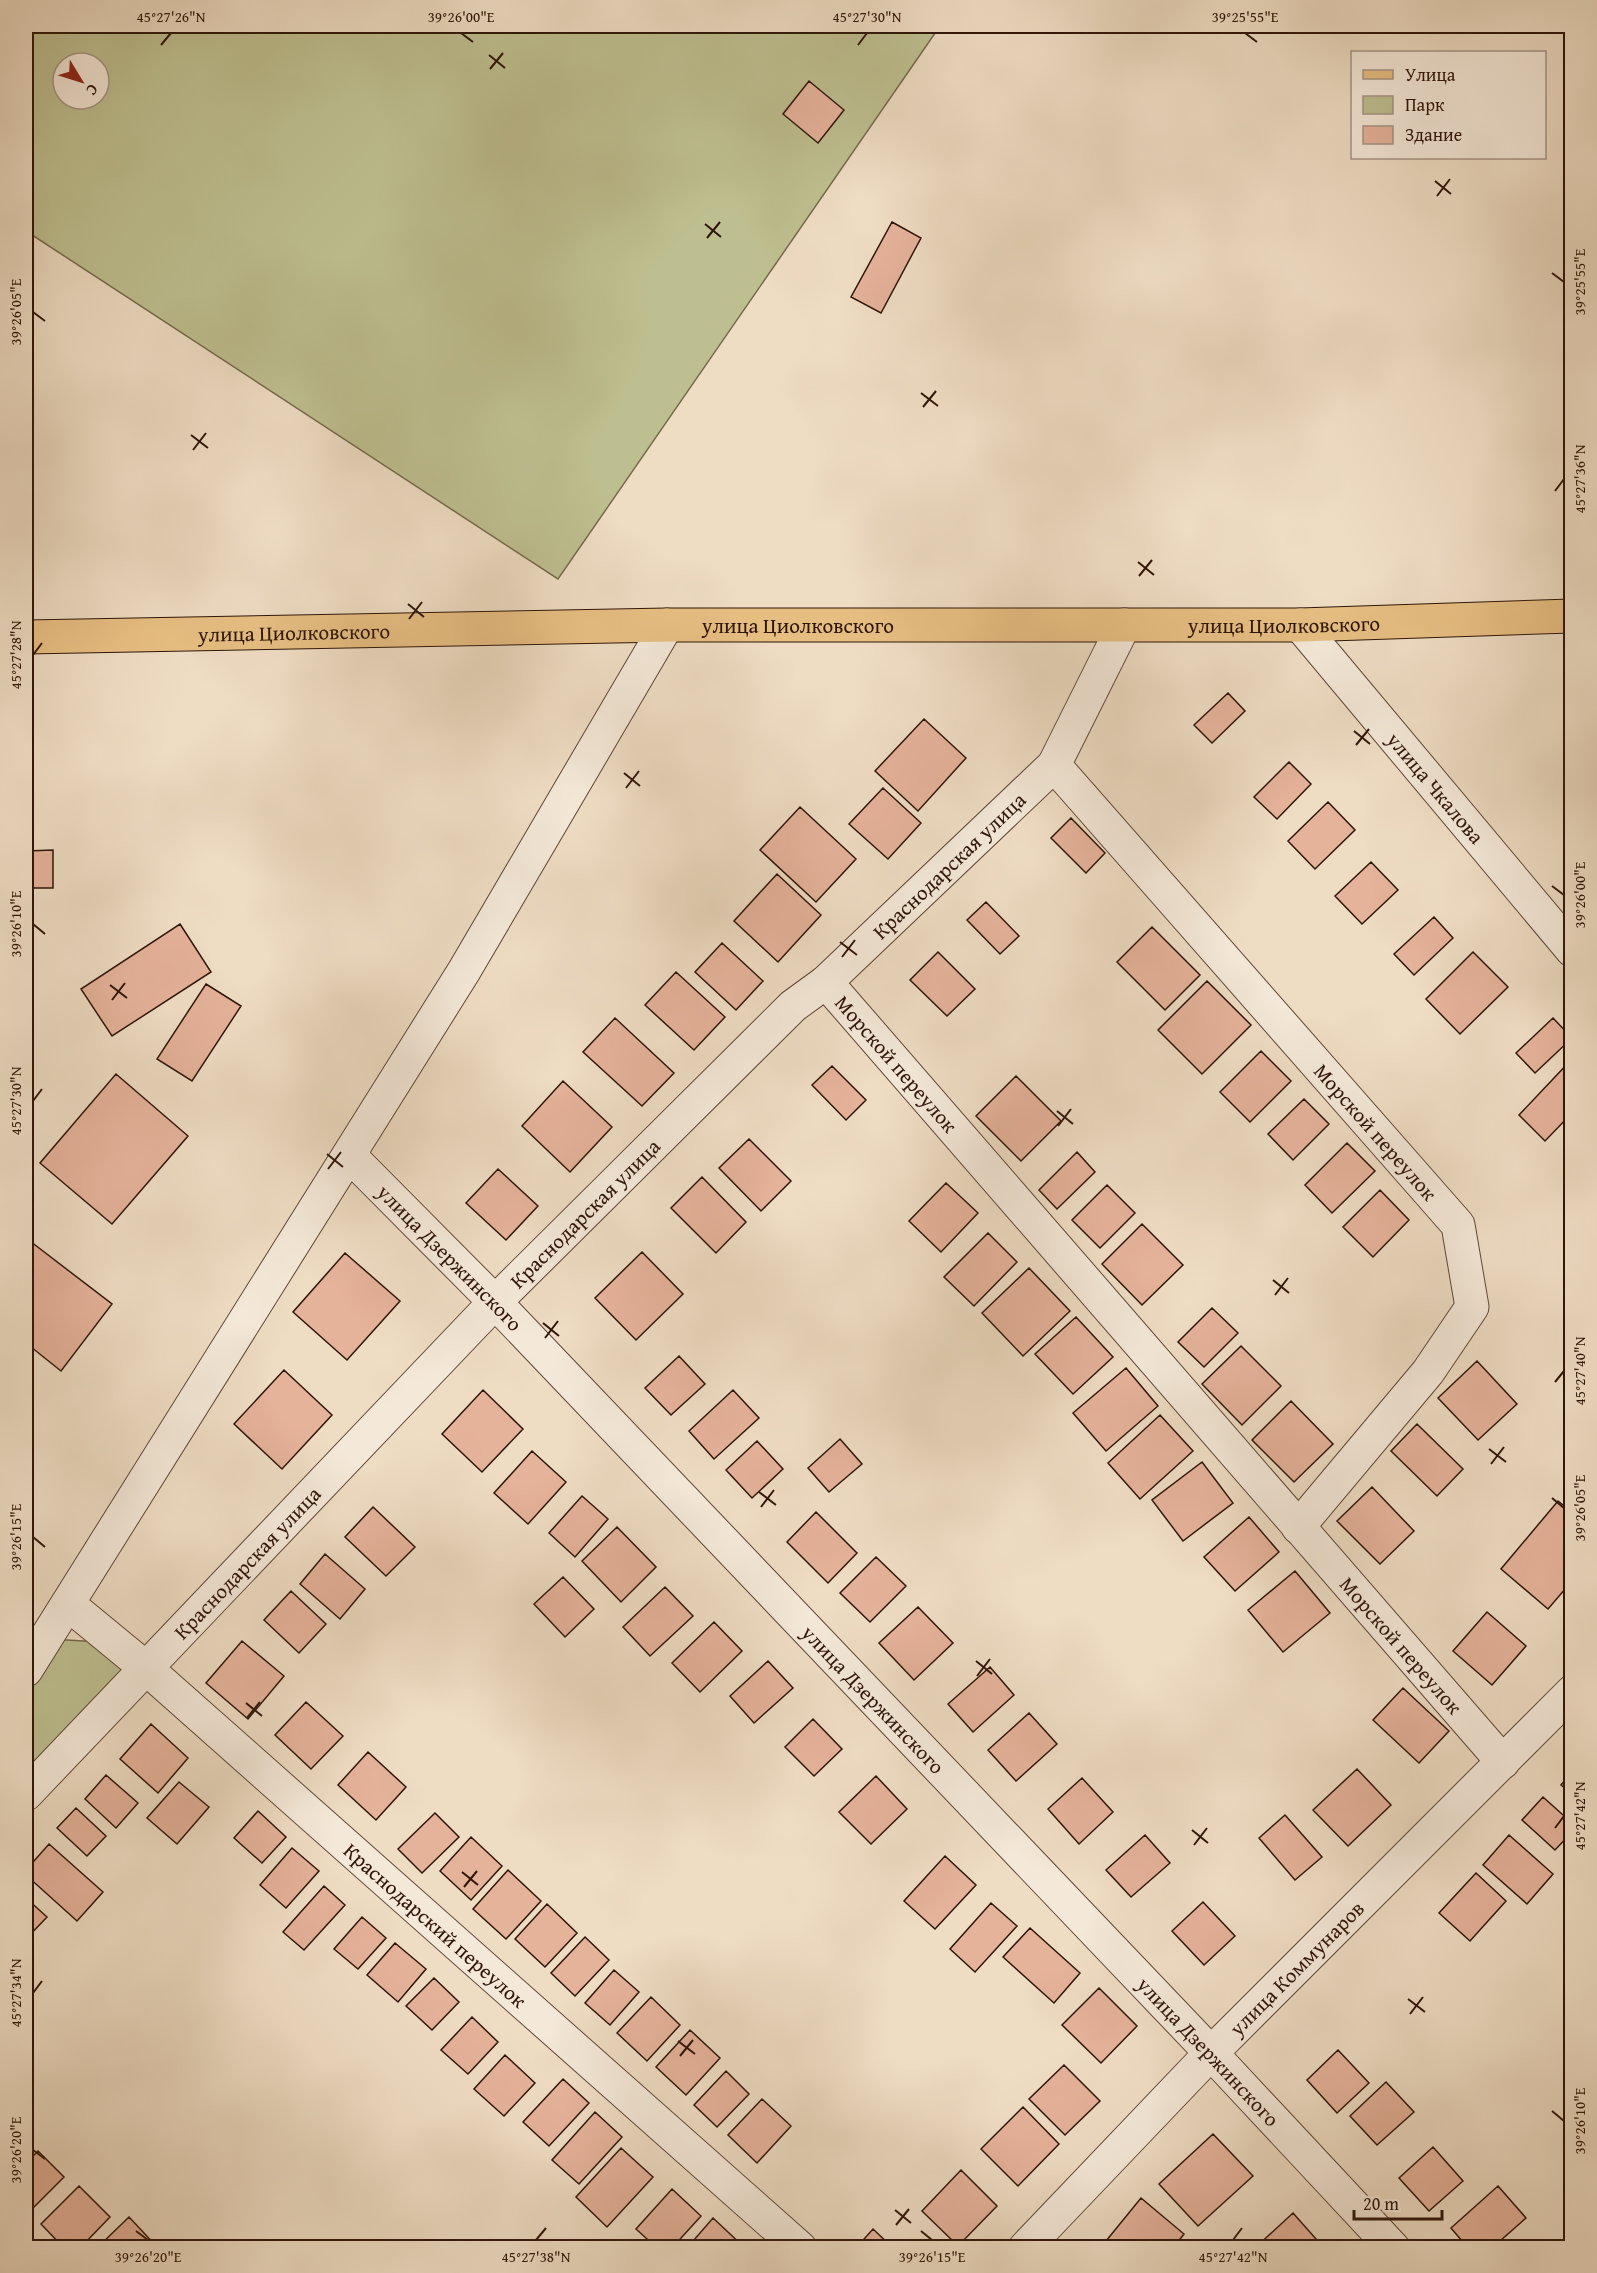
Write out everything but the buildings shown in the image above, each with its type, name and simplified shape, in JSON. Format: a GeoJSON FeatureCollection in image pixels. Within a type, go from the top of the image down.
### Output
{"type":"FeatureCollection","features":[{"type":"Feature","properties":{"kind":"main road","name":"улица Циолковского"},"geometry":{"type":"LineString","coordinates":[[26,637],[667,625],[1300,625],[1572,616]]}},
{"type":"Feature","properties":{"kind":"street"},"geometry":{"type":"LineString","coordinates":[[26,1670],[464,971],[667,625]]}},
{"type":"Feature","properties":{"kind":"street","name":"Краснодарская улица"},"geometry":{"type":"LineString","coordinates":[[26,1794],[495,1302],[793,1006],[826,982],[1054,765],[1124,625]]}},
{"type":"Feature","properties":{"kind":"street","name":"улица Чкалова"},"geometry":{"type":"LineString","coordinates":[[1300,625],[1572,950]]}},
{"type":"Feature","properties":{"kind":"street","name":"Морской переулок"},"geometry":{"type":"LineString","coordinates":[[1054,765],[1458,1225],[1472,1307],[1428,1372],[1298,1527]]}},
{"type":"Feature","properties":{"kind":"street","name":"Морской переулок"},"geometry":{"type":"LineString","coordinates":[[826,982],[1503,1762]]}},
{"type":"Feature","properties":{"kind":"street","name":"улица Дзержинского"},"geometry":{"type":"LineString","coordinates":[[350,1155],[495,1302],[1393,2247]]}},
{"type":"Feature","properties":{"kind":"street","name":"Краснодарский переулок"},"geometry":{"type":"LineString","coordinates":[[68,1605],[147,1669],[800,2247]]}},
{"type":"Feature","properties":{"kind":"street","name":"улица Коммунаров"},"geometry":{"type":"LineString","coordinates":[[1025,2247],[1211,2054],[1572,1692]]}},
{"type":"Feature","properties":{"kind":"green space"},"geometry":{"type":"Polygon","coordinates":[[[26,26],[940,26],[558,579],[26,231],[26,26]]]}},
{"type":"Feature","properties":{"kind":"green space"},"geometry":{"type":"Polygon","coordinates":[[[50,1639],[100,1642],[126,1669],[26,1775],[26,1679],[50,1639]]]}}]}
